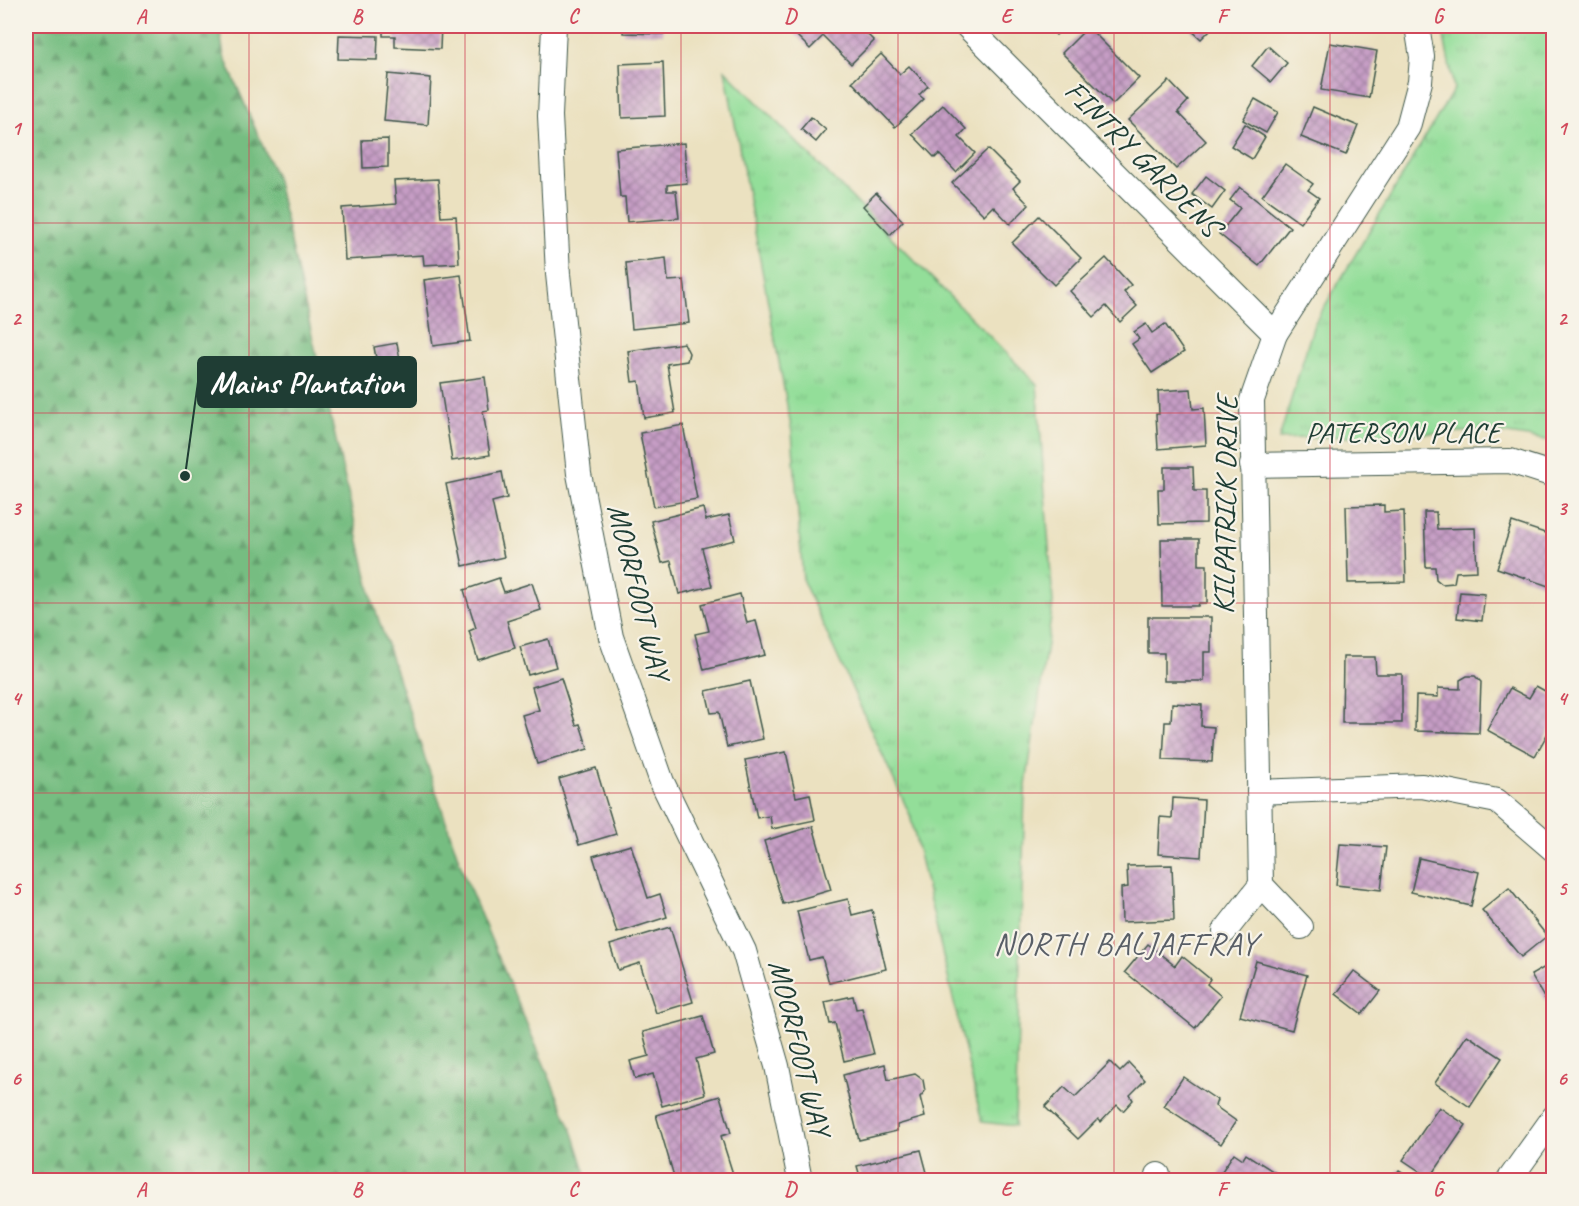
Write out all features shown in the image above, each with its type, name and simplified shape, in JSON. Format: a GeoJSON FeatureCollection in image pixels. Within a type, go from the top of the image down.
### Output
{"type":"FeatureCollection","features":[{"type":"Feature","properties":{"kind":"street","name":"MOORFOOT WAY"},"geometry":{"type":"LineString","coordinates":[[554,26],[550,116],[558,274],[579,474],[611,637],[662,782],[744,951],[777,1066],[800,1180]]}},
{"type":"Feature","properties":{"kind":"street","name":"FINTRY GARDENS"},"geometry":{"type":"LineString","coordinates":[[967,26],[1275,334]]}},
{"type":"Feature","properties":{"kind":"street","name":"KILPATRICK DRIVE"},"geometry":{"type":"LineString","coordinates":[[1261,885],[1252,400],[1275,334],[1408,127],[1420,82],[1422,57],[1417,26]]}},
{"type":"Feature","properties":{"kind":"street","name":"PATERSON PLACE"},"geometry":{"type":"LineString","coordinates":[[1252,465],[1510,461],[1554,475]]}},
{"type":"Feature","properties":{"kind":"street"},"geometry":{"type":"LineString","coordinates":[[1259,792],[1422,786],[1443,790],[1497,801],[1554,849]]}},
{"type":"Feature","properties":{"kind":"street"},"geometry":{"type":"LineString","coordinates":[[1225,931],[1261,885],[1301,927]]}},
{"type":"Feature","properties":{"kind":"street"},"geometry":{"type":"LineString","coordinates":[[1509,1180],[1554,1117]]}},
{"type":"Feature","properties":{"kind":"green space"},"geometry":{"type":"Polygon","coordinates":[[[26,26],[219,26],[224,56],[276,177],[373,603],[465,878],[573,1133],[588,1180],[26,1180],[26,26]]]}},
{"type":"Feature","properties":{"kind":"green space"},"geometry":{"type":"Polygon","coordinates":[[[1442,26],[1553,26],[1553,441],[1489,431],[1279,439],[1314,324],[1454,89],[1442,26]]]}},
{"type":"Feature","properties":{"kind":"green space"},"geometry":{"type":"Polygon","coordinates":[[[725,70],[1037,384],[1053,603],[1025,792],[1015,1126],[982,1122],[910,815],[803,581],[792,432],[725,70]]]}},
{"type":"Feature","properties":{"kind":"building"},"geometry":{"type":"Polygon","coordinates":[[[383,26],[441,26],[440,49],[395,47],[395,36],[383,36],[383,26]]]}},
{"type":"Feature","properties":{"kind":"building"},"geometry":{"type":"Polygon","coordinates":[[[623,26],[663,26],[663,34],[623,33],[623,26]]]}},
{"type":"Feature","properties":{"kind":"building"},"geometry":{"type":"Polygon","coordinates":[[[804,26],[859,26],[874,41],[851,64],[823,36],[810,49],[795,34],[804,26]]]}},
{"type":"Feature","properties":{"kind":"building"},"geometry":{"type":"Polygon","coordinates":[[[1047,26],[1066,26],[1056,35],[1047,26]]]}},
{"type":"Feature","properties":{"kind":"building"},"geometry":{"type":"Polygon","coordinates":[[[1187,26],[1214,26],[1201,39],[1187,26]]]}},
{"type":"Feature","properties":{"kind":"building"},"geometry":{"type":"Polygon","coordinates":[[[1088,27],[1139,78],[1113,104],[1062,53],[1088,27]]]}},
{"type":"Feature","properties":{"kind":"building"},"geometry":{"type":"Polygon","coordinates":[[[339,35],[378,36],[377,60],[338,59],[339,35]]]}},
{"type":"Feature","properties":{"kind":"building"},"geometry":{"type":"Polygon","coordinates":[[[1330,43],[1377,51],[1369,98],[1321,90],[1330,43]]]}},
{"type":"Feature","properties":{"kind":"building"},"geometry":{"type":"Polygon","coordinates":[[[1268,46],[1287,63],[1271,82],[1252,66],[1268,46]]]}},
{"type":"Feature","properties":{"kind":"building"},"geometry":{"type":"Polygon","coordinates":[[[881,54],[900,74],[909,66],[928,86],[919,95],[924,99],[895,127],[852,82],[881,54]]]}},
{"type":"Feature","properties":{"kind":"building"},"geometry":{"type":"Polygon","coordinates":[[[663,62],[665,116],[622,118],[620,64],[663,62]]]}},
{"type":"Feature","properties":{"kind":"building"},"geometry":{"type":"Polygon","coordinates":[[[388,74],[431,78],[428,125],[384,121],[388,74]]]}},
{"type":"Feature","properties":{"kind":"building"},"geometry":{"type":"Polygon","coordinates":[[[1169,81],[1188,101],[1178,112],[1206,141],[1176,169],[1128,120],[1169,81]]]}},
{"type":"Feature","properties":{"kind":"building"},"geometry":{"type":"Polygon","coordinates":[[[1255,99],[1278,112],[1266,133],[1243,120],[1255,99]]]}},
{"type":"Feature","properties":{"kind":"building"},"geometry":{"type":"Polygon","coordinates":[[[943,105],[966,129],[959,137],[975,153],[956,172],[939,154],[935,158],[912,134],[943,105]]]}},
{"type":"Feature","properties":{"kind":"building"},"geometry":{"type":"Polygon","coordinates":[[[1313,107],[1358,126],[1346,155],[1301,137],[1313,107]]]}},
{"type":"Feature","properties":{"kind":"building"},"geometry":{"type":"Polygon","coordinates":[[[811,117],[826,130],[816,142],[801,129],[811,117]]]}},
{"type":"Feature","properties":{"kind":"building"},"geometry":{"type":"Polygon","coordinates":[[[1245,124],[1265,137],[1252,159],[1231,146],[1245,124]]]}},
{"type":"Feature","properties":{"kind":"building"},"geometry":{"type":"Polygon","coordinates":[[[388,139],[388,167],[363,168],[362,140],[388,139]]]}},
{"type":"Feature","properties":{"kind":"building"},"geometry":{"type":"Polygon","coordinates":[[[684,143],[687,183],[667,185],[667,191],[676,191],[679,218],[627,222],[625,197],[620,197],[616,149],[684,143]]]}},
{"type":"Feature","properties":{"kind":"building"},"geometry":{"type":"Polygon","coordinates":[[[988,149],[1020,181],[1013,188],[1029,205],[1010,224],[993,206],[984,215],[952,183],[988,149]]]}},
{"type":"Feature","properties":{"kind":"building"},"geometry":{"type":"Polygon","coordinates":[[[1285,164],[1313,184],[1308,190],[1319,198],[1300,223],[1262,196],[1285,164]]]}},
{"type":"Feature","properties":{"kind":"building"},"geometry":{"type":"Polygon","coordinates":[[[1206,176],[1225,191],[1212,209],[1192,194],[1206,176]]]}},
{"type":"Feature","properties":{"kind":"building"},"geometry":{"type":"Polygon","coordinates":[[[438,179],[441,217],[456,216],[459,263],[424,265],[423,255],[345,260],[342,208],[396,204],[394,181],[438,179]]]}},
{"type":"Feature","properties":{"kind":"building"},"geometry":{"type":"Polygon","coordinates":[[[1240,187],[1290,227],[1259,266],[1219,234],[1240,208],[1230,200],[1240,187]]]}},
{"type":"Feature","properties":{"kind":"building"},"geometry":{"type":"Polygon","coordinates":[[[876,193],[903,221],[890,235],[863,206],[876,193]]]}},
{"type":"Feature","properties":{"kind":"building"},"geometry":{"type":"Polygon","coordinates":[[[1039,216],[1081,258],[1054,285],[1012,243],[1039,216]]]}},
{"type":"Feature","properties":{"kind":"building"},"geometry":{"type":"Polygon","coordinates":[[[666,258],[668,281],[684,280],[689,323],[632,329],[626,263],[666,258]]]}},
{"type":"Feature","properties":{"kind":"building"},"geometry":{"type":"Polygon","coordinates":[[[1106,258],[1131,285],[1124,292],[1137,306],[1120,322],[1106,306],[1094,317],[1070,291],[1106,258]]]}},
{"type":"Feature","properties":{"kind":"building"},"geometry":{"type":"Polygon","coordinates":[[[461,275],[470,341],[433,346],[424,280],[461,275]]]}},
{"type":"Feature","properties":{"kind":"building"},"geometry":{"type":"Polygon","coordinates":[[[1146,324],[1152,333],[1165,324],[1184,352],[1152,373],[1132,344],[1139,339],[1134,332],[1146,324]]]}},
{"type":"Feature","properties":{"kind":"building"},"geometry":{"type":"Polygon","coordinates":[[[397,343],[402,371],[379,375],[374,347],[397,343]]]}},
{"type":"Feature","properties":{"kind":"building"},"geometry":{"type":"Polygon","coordinates":[[[684,343],[689,353],[687,361],[667,364],[675,413],[644,418],[639,381],[632,382],[628,351],[684,343]]]}},
{"type":"Feature","properties":{"kind":"building"},"geometry":{"type":"Polygon","coordinates":[[[485,377],[489,410],[483,411],[490,455],[452,461],[440,383],[485,377]]]}},
{"type":"Feature","properties":{"kind":"building"},"geometry":{"type":"Polygon","coordinates":[[[1191,389],[1193,409],[1204,408],[1206,445],[1158,449],[1156,414],[1159,414],[1158,391],[1191,389]]]}},
{"type":"Feature","properties":{"kind":"building"},"geometry":{"type":"Polygon","coordinates":[[[683,425],[697,499],[654,507],[640,433],[683,425]]]}},
{"type":"Feature","properties":{"kind":"building"},"geometry":{"type":"Polygon","coordinates":[[[1164,467],[1193,467],[1194,491],[1206,491],[1206,523],[1159,524],[1158,489],[1164,489],[1164,467]]]}},
{"type":"Feature","properties":{"kind":"building"},"geometry":{"type":"Polygon","coordinates":[[[502,472],[507,498],[492,502],[504,557],[463,566],[446,484],[502,472]]]}},
{"type":"Feature","properties":{"kind":"building"},"geometry":{"type":"Polygon","coordinates":[[[1384,505],[1384,512],[1404,511],[1406,582],[1348,583],[1346,506],[1384,505]]]}},
{"type":"Feature","properties":{"kind":"building"},"geometry":{"type":"Polygon","coordinates":[[[703,508],[706,520],[729,515],[735,540],[702,548],[712,586],[679,594],[671,561],[662,563],[651,521],[703,508]]]}},
{"type":"Feature","properties":{"kind":"building"},"geometry":{"type":"Polygon","coordinates":[[[1424,512],[1436,512],[1437,529],[1475,528],[1477,571],[1456,572],[1454,583],[1442,584],[1436,579],[1435,567],[1426,567],[1424,512]]]}},
{"type":"Feature","properties":{"kind":"building"},"geometry":{"type":"Polygon","coordinates":[[[1512,522],[1554,536],[1554,588],[1497,568],[1512,522]]]}},
{"type":"Feature","properties":{"kind":"building"},"geometry":{"type":"Polygon","coordinates":[[[1161,539],[1199,539],[1199,565],[1207,565],[1207,603],[1199,603],[1198,606],[1162,606],[1161,539]]]}},
{"type":"Feature","properties":{"kind":"building"},"geometry":{"type":"Polygon","coordinates":[[[499,578],[504,592],[532,583],[541,610],[507,621],[515,648],[478,660],[469,631],[476,628],[464,590],[499,578]]]}},
{"type":"Feature","properties":{"kind":"building"},"geometry":{"type":"Polygon","coordinates":[[[1460,592],[1485,594],[1482,621],[1457,618],[1460,592]]]}},
{"type":"Feature","properties":{"kind":"building"},"geometry":{"type":"Polygon","coordinates":[[[740,594],[747,623],[756,621],[765,655],[704,670],[695,634],[709,631],[702,604],[740,594]]]}},
{"type":"Feature","properties":{"kind":"building"},"geometry":{"type":"Polygon","coordinates":[[[1148,617],[1211,617],[1211,652],[1204,652],[1204,681],[1164,681],[1164,653],[1148,653],[1148,617]]]}},
{"type":"Feature","properties":{"kind":"building"},"geometry":{"type":"Polygon","coordinates":[[[548,639],[556,667],[528,675],[520,647],[548,639]]]}},
{"type":"Feature","properties":{"kind":"building"},"geometry":{"type":"Polygon","coordinates":[[[1343,657],[1375,657],[1376,674],[1402,674],[1402,723],[1342,723],[1343,657]]]}},
{"type":"Feature","properties":{"kind":"building"},"geometry":{"type":"Polygon","coordinates":[[[1467,676],[1475,676],[1481,682],[1479,733],[1415,731],[1416,696],[1438,697],[1438,688],[1460,689],[1460,680],[1467,676]]]}},
{"type":"Feature","properties":{"kind":"building"},"geometry":{"type":"Polygon","coordinates":[[[561,678],[576,725],[580,724],[588,749],[537,764],[522,715],[539,710],[532,687],[561,678]]]}},
{"type":"Feature","properties":{"kind":"building"},"geometry":{"type":"Polygon","coordinates":[[[750,681],[763,739],[727,747],[719,712],[711,713],[706,691],[750,681]]]}},
{"type":"Feature","properties":{"kind":"building"},"geometry":{"type":"Polygon","coordinates":[[[1536,686],[1554,696],[1554,722],[1535,756],[1487,730],[1510,688],[1529,698],[1536,686]]]}},
{"type":"Feature","properties":{"kind":"building"},"geometry":{"type":"Polygon","coordinates":[[[1172,703],[1202,705],[1201,726],[1214,727],[1212,762],[1163,760],[1165,722],[1171,722],[1172,703]]]}},
{"type":"Feature","properties":{"kind":"building"},"geometry":{"type":"Polygon","coordinates":[[[786,752],[796,797],[810,794],[815,820],[772,829],[770,816],[757,818],[745,760],[786,752]]]}},
{"type":"Feature","properties":{"kind":"building"},"geometry":{"type":"Polygon","coordinates":[[[596,768],[616,834],[579,845],[559,779],[596,768]]]}},
{"type":"Feature","properties":{"kind":"building"},"geometry":{"type":"Polygon","coordinates":[[[1173,798],[1204,800],[1201,857],[1158,854],[1160,817],[1172,818],[1173,798]]]}},
{"type":"Feature","properties":{"kind":"building"},"geometry":{"type":"Polygon","coordinates":[[[813,826],[831,890],[783,904],[764,841],[813,826]]]}},
{"type":"Feature","properties":{"kind":"building"},"geometry":{"type":"Polygon","coordinates":[[[1340,844],[1386,847],[1381,890],[1336,885],[1340,844]]]}},
{"type":"Feature","properties":{"kind":"building"},"geometry":{"type":"Polygon","coordinates":[[[631,845],[648,898],[660,894],[667,917],[617,933],[593,856],[631,845]]]}},
{"type":"Feature","properties":{"kind":"building"},"geometry":{"type":"Polygon","coordinates":[[[1419,858],[1479,872],[1471,906],[1411,892],[1419,858]]]}},
{"type":"Feature","properties":{"kind":"building"},"geometry":{"type":"Polygon","coordinates":[[[1172,865],[1174,920],[1122,922],[1121,888],[1128,887],[1127,866],[1172,865]]]}},
{"type":"Feature","properties":{"kind":"building"},"geometry":{"type":"Polygon","coordinates":[[[1509,888],[1547,936],[1521,957],[1482,910],[1509,888]]]}},
{"type":"Feature","properties":{"kind":"building"},"geometry":{"type":"Polygon","coordinates":[[[848,899],[852,915],[872,910],[886,969],[829,983],[822,957],[809,960],[797,911],[848,899]]]}},
{"type":"Feature","properties":{"kind":"building"},"geometry":{"type":"Polygon","coordinates":[[[670,927],[693,1002],[656,1013],[640,963],[618,970],[610,945],[670,927]]]}},
{"type":"Feature","properties":{"kind":"building"},"geometry":{"type":"Polygon","coordinates":[[[1148,944],[1175,966],[1182,956],[1210,979],[1207,984],[1221,996],[1195,1028],[1125,972],[1148,944]]]}},
{"type":"Feature","properties":{"kind":"building"},"geometry":{"type":"Polygon","coordinates":[[[1256,961],[1307,975],[1292,1030],[1240,1016],[1256,961]]]}},
{"type":"Feature","properties":{"kind":"building"},"geometry":{"type":"Polygon","coordinates":[[[1554,962],[1554,1015],[1531,975],[1554,962]]]}},
{"type":"Feature","properties":{"kind":"building"},"geometry":{"type":"Polygon","coordinates":[[[1354,971],[1380,991],[1362,1014],[1336,994],[1354,971]]]}},
{"type":"Feature","properties":{"kind":"building"},"geometry":{"type":"Polygon","coordinates":[[[853,996],[856,1009],[862,1008],[874,1054],[844,1061],[835,1023],[830,1024],[825,1002],[853,996]]]}},
{"type":"Feature","properties":{"kind":"building"},"geometry":{"type":"Polygon","coordinates":[[[703,1016],[714,1054],[696,1059],[705,1094],[662,1106],[653,1074],[635,1079],[630,1061],[649,1056],[643,1032],[703,1016]]]}},
{"type":"Feature","properties":{"kind":"building"},"geometry":{"type":"Polygon","coordinates":[[[1467,1035],[1502,1058],[1470,1107],[1435,1083],[1467,1035]]]}},
{"type":"Feature","properties":{"kind":"building"},"geometry":{"type":"Polygon","coordinates":[[[1110,1062],[1120,1072],[1129,1063],[1145,1080],[1130,1095],[1133,1100],[1123,1111],[1117,1105],[1101,1122],[1098,1119],[1078,1139],[1045,1107],[1064,1087],[1075,1097],[1110,1062]]]}},
{"type":"Feature","properties":{"kind":"building"},"geometry":{"type":"Polygon","coordinates":[[[885,1064],[888,1080],[915,1074],[923,1080],[925,1091],[920,1097],[925,1117],[897,1125],[897,1131],[859,1140],[843,1075],[885,1064]]]}},
{"type":"Feature","properties":{"kind":"building"},"geometry":{"type":"Polygon","coordinates":[[[1183,1077],[1217,1100],[1215,1106],[1236,1121],[1221,1144],[1164,1106],[1183,1077]]]}},
{"type":"Feature","properties":{"kind":"building"},"geometry":{"type":"Polygon","coordinates":[[[720,1096],[731,1133],[721,1136],[733,1174],[712,1180],[697,1180],[695,1177],[675,1180],[656,1115],[720,1096]]]}},
{"type":"Feature","properties":{"kind":"building"},"geometry":{"type":"Polygon","coordinates":[[[1439,1107],[1466,1125],[1430,1178],[1403,1160],[1439,1107]]]}},
{"type":"Feature","properties":{"kind":"building"},"geometry":{"type":"Polygon","coordinates":[[[921,1150],[929,1180],[861,1180],[857,1166],[921,1150]]]}},
{"type":"Feature","properties":{"kind":"building"},"geometry":{"type":"Polygon","coordinates":[[[1234,1153],[1243,1159],[1246,1154],[1287,1180],[1224,1180],[1218,1177],[1234,1153]]]}},
{"type":"Feature","properties":{"kind":"building"},"geometry":{"type":"Polygon","coordinates":[[[1399,1170],[1415,1180],[1392,1180],[1399,1170]]]}},
{"type":"Feature","properties":{"kind":"building"},"geometry":{"type":"Polygon","coordinates":[[[1095,1174],[1095,1180],[1069,1180],[1068,1176],[1095,1174]]]}},
{"type":"Feature","properties":{"kind":"place","name":"Mains Plantation"},"geometry":{"type":"Point","coordinates":[185,476]}},
{"type":"Feature","properties":{"kind":"district","name":"NORTH BALJAFFRAY"},"geometry":{"type":"Point","coordinates":[1126,943]}}]}
